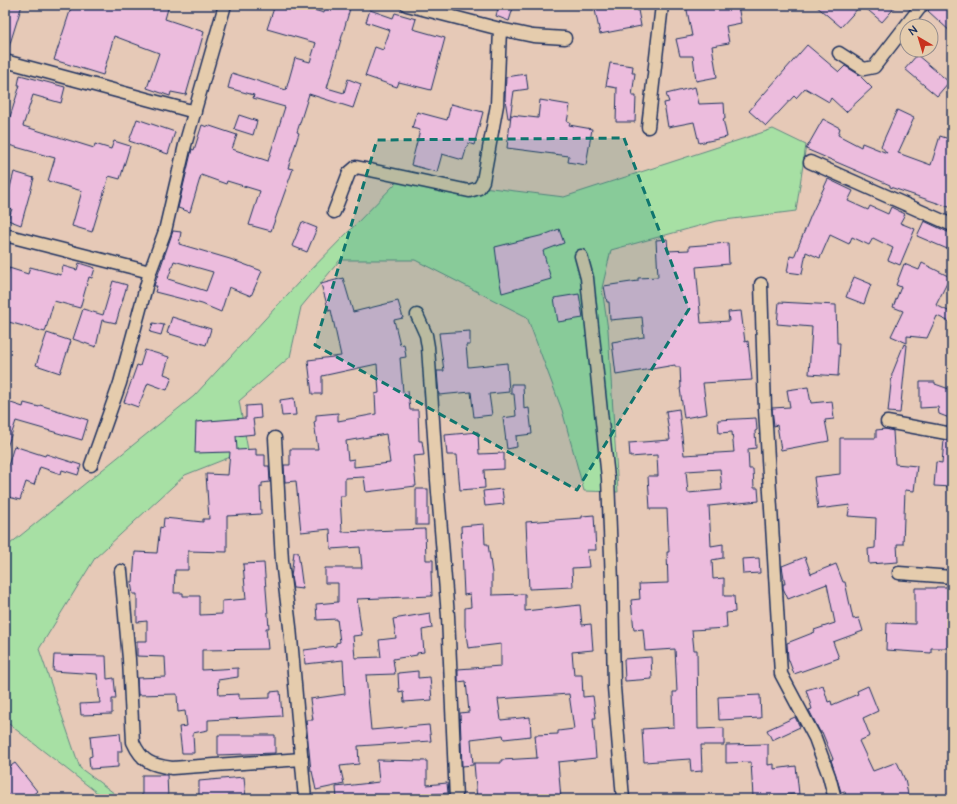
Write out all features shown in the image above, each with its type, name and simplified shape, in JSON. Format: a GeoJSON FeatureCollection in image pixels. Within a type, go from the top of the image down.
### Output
{"type":"FeatureCollection","features":[{"type":"Feature","properties":{"kind":"street"},"geometry":{"type":"LineString","coordinates":[[91,465],[120,383],[150,272],[165,231],[195,112],[225,5]]}},
{"type":"Feature","properties":{"kind":"street"},"geometry":{"type":"LineString","coordinates":[[408,5],[533,36],[565,38]]}},
{"type":"Feature","properties":{"kind":"street"},"geometry":{"type":"LineString","coordinates":[[648,127],[662,5]]}},
{"type":"Feature","properties":{"kind":"street"},"geometry":{"type":"LineString","coordinates":[[839,53],[864,69],[870,69],[877,63],[922,5]]}},
{"type":"Feature","properties":{"kind":"street"},"geometry":{"type":"LineString","coordinates":[[334,212],[349,173],[356,167],[469,191],[479,188],[483,181],[498,105],[500,29]]}},
{"type":"Feature","properties":{"kind":"street"},"geometry":{"type":"LineString","coordinates":[[5,61],[195,112]]}},
{"type":"Feature","properties":{"kind":"street"},"geometry":{"type":"LineString","coordinates":[[810,162],[952,225]]}},
{"type":"Feature","properties":{"kind":"street"},"geometry":{"type":"LineString","coordinates":[[5,235],[150,272]]}},
{"type":"Feature","properties":{"kind":"street"},"geometry":{"type":"LineString","coordinates":[[581,256],[587,278],[608,478],[614,686],[623,799]]}},
{"type":"Feature","properties":{"kind":"street"},"geometry":{"type":"LineString","coordinates":[[761,284],[765,409],[781,670],[784,680],[815,738],[829,776],[835,799]]}},
{"type":"Feature","properties":{"kind":"street"},"geometry":{"type":"LineString","coordinates":[[417,315],[426,335],[428,347],[448,616],[456,799]]}},
{"type":"Feature","properties":{"kind":"street"},"geometry":{"type":"LineString","coordinates":[[887,422],[952,434]]}},
{"type":"Feature","properties":{"kind":"street"},"geometry":{"type":"LineString","coordinates":[[275,438],[282,561],[305,799]]}},
{"type":"Feature","properties":{"kind":"street"},"geometry":{"type":"LineString","coordinates":[[121,571],[129,659],[133,742],[145,760],[155,766],[172,768],[302,759]]}},
{"type":"Feature","properties":{"kind":"street"},"geometry":{"type":"LineString","coordinates":[[899,573],[952,577]]}},
{"type":"Feature","properties":{"kind":"highlighted area"},"geometry":{"type":"Polygon","coordinates":[[[624,138],[689,309],[577,490],[315,345],[377,140],[624,138]]]}},
{"type":"Feature","properties":{"kind":"green space"},"geometry":{"type":"Polygon","coordinates":[[[773,129],[806,145],[796,211],[717,221],[611,250],[602,288],[608,330],[618,492],[584,491],[562,410],[527,317],[415,260],[340,260],[301,307],[290,357],[239,401],[248,450],[185,475],[95,558],[39,649],[80,768],[122,799],[105,799],[5,721],[5,548],[194,396],[299,282],[402,177],[564,197],[773,129]]]}},
{"type":"Feature","properties":{"kind":"building"},"geometry":{"type":"Polygon","coordinates":[[[5,5],[22,5],[7,53],[5,52],[5,5]]]}},
{"type":"Feature","properties":{"kind":"building"},"geometry":{"type":"Polygon","coordinates":[[[72,5],[169,5],[165,19],[204,32],[186,95],[171,92],[170,96],[147,88],[159,53],[114,36],[103,75],[54,60],[72,5]]]}},
{"type":"Feature","properties":{"kind":"building"},"geometry":{"type":"Polygon","coordinates":[[[275,5],[297,5],[324,13],[326,5],[351,5],[327,88],[344,93],[348,79],[361,84],[353,108],[309,94],[288,168],[293,169],[271,231],[249,225],[260,191],[227,181],[226,184],[201,175],[190,212],[178,208],[192,149],[194,150],[202,125],[207,127],[207,125],[237,135],[232,149],[268,161],[285,107],[253,98],[254,95],[228,88],[232,73],[286,90],[295,58],[310,62],[316,43],[267,29],[275,5]]]}},
{"type":"Feature","properties":{"kind":"building"},"geometry":{"type":"Polygon","coordinates":[[[499,5],[514,5],[509,21],[496,16],[499,5]]]}},
{"type":"Feature","properties":{"kind":"building"},"geometry":{"type":"Polygon","coordinates":[[[594,5],[627,5],[627,7],[637,5],[641,26],[600,34],[594,5]]]}},
{"type":"Feature","properties":{"kind":"building"},"geometry":{"type":"Polygon","coordinates":[[[686,5],[738,5],[741,23],[726,26],[729,43],[712,46],[717,77],[696,81],[693,56],[680,56],[676,39],[692,36],[686,5]]]}},
{"type":"Feature","properties":{"kind":"building"},"geometry":{"type":"Polygon","coordinates":[[[815,5],[861,5],[841,27],[815,5]]]}},
{"type":"Feature","properties":{"kind":"building"},"geometry":{"type":"Polygon","coordinates":[[[862,5],[897,5],[882,22],[862,5]]]}},
{"type":"Feature","properties":{"kind":"building"},"geometry":{"type":"Polygon","coordinates":[[[934,5],[952,5],[952,33],[939,21],[939,18],[936,18],[928,11],[934,5]]]}},
{"type":"Feature","properties":{"kind":"building"},"geometry":{"type":"Polygon","coordinates":[[[370,10],[393,18],[395,13],[416,19],[413,29],[445,38],[431,90],[399,82],[397,87],[365,76],[375,47],[383,50],[390,30],[366,22],[370,10]]]}},
{"type":"Feature","properties":{"kind":"building"},"geometry":{"type":"Polygon","coordinates":[[[807,45],[839,72],[845,66],[858,74],[872,88],[846,112],[831,98],[829,102],[805,88],[796,98],[794,96],[766,126],[749,111],[807,45]]]}},
{"type":"Feature","properties":{"kind":"building"},"geometry":{"type":"Polygon","coordinates":[[[914,58],[921,58],[949,82],[937,96],[905,69],[914,58]]]}},
{"type":"Feature","properties":{"kind":"building"},"geometry":{"type":"Polygon","coordinates":[[[610,63],[633,66],[632,73],[635,73],[632,96],[636,96],[635,122],[616,122],[617,88],[606,86],[610,63]]]}},
{"type":"Feature","properties":{"kind":"building"},"geometry":{"type":"Polygon","coordinates":[[[526,74],[528,89],[514,91],[510,118],[508,118],[505,99],[506,77],[526,74]]]}},
{"type":"Feature","properties":{"kind":"building"},"geometry":{"type":"Polygon","coordinates":[[[20,75],[65,87],[61,103],[33,95],[23,126],[94,148],[95,144],[111,149],[114,141],[130,146],[120,179],[109,176],[92,232],[72,226],[82,191],[48,181],[55,158],[5,144],[5,133],[20,85],[18,85],[20,75]]]}},
{"type":"Feature","properties":{"kind":"building"},"geometry":{"type":"Polygon","coordinates":[[[695,87],[699,104],[724,103],[725,119],[723,119],[727,137],[699,143],[694,122],[668,127],[664,103],[669,102],[666,94],[695,87]]]}},
{"type":"Feature","properties":{"kind":"building"},"geometry":{"type":"Polygon","coordinates":[[[540,100],[570,105],[567,122],[570,123],[569,125],[592,129],[586,165],[568,162],[569,156],[507,148],[511,115],[538,118],[540,100]]]}},
{"type":"Feature","properties":{"kind":"building"},"geometry":{"type":"Polygon","coordinates":[[[451,104],[483,112],[474,145],[468,143],[463,160],[442,154],[437,172],[411,165],[420,130],[412,128],[417,112],[447,120],[451,104]]]}},
{"type":"Feature","properties":{"kind":"building"},"geometry":{"type":"Polygon","coordinates":[[[897,110],[914,118],[898,153],[931,165],[940,136],[952,140],[952,208],[890,187],[890,185],[806,149],[823,119],[840,128],[838,135],[861,147],[862,143],[887,153],[881,146],[897,110]]]}},
{"type":"Feature","properties":{"kind":"building"},"geometry":{"type":"Polygon","coordinates":[[[239,115],[257,121],[253,135],[234,129],[239,115]]]}},
{"type":"Feature","properties":{"kind":"building"},"geometry":{"type":"Polygon","coordinates":[[[137,119],[175,132],[168,154],[129,141],[137,119]]]}},
{"type":"Feature","properties":{"kind":"building"},"geometry":{"type":"Polygon","coordinates":[[[14,172],[34,178],[21,225],[8,220],[12,209],[5,207],[14,172]]]}},
{"type":"Feature","properties":{"kind":"building"},"geometry":{"type":"Polygon","coordinates":[[[828,179],[853,191],[848,201],[868,210],[870,206],[888,214],[891,207],[905,214],[900,223],[915,229],[900,265],[888,260],[893,248],[873,238],[869,245],[852,237],[849,244],[830,235],[820,258],[806,252],[802,274],[787,272],[790,256],[794,257],[828,179]]]}},
{"type":"Feature","properties":{"kind":"building"},"geometry":{"type":"Polygon","coordinates":[[[924,221],[952,234],[952,251],[917,236],[924,221]]]}},
{"type":"Feature","properties":{"kind":"building"},"geometry":{"type":"Polygon","coordinates":[[[302,222],[317,228],[307,252],[292,246],[302,222]]]}},
{"type":"Feature","properties":{"kind":"building"},"geometry":{"type":"Polygon","coordinates":[[[559,229],[564,243],[543,251],[551,279],[502,293],[495,247],[544,235],[559,229]]]}},
{"type":"Feature","properties":{"kind":"building"},"geometry":{"type":"Polygon","coordinates":[[[173,231],[181,232],[179,244],[230,259],[262,271],[251,296],[229,287],[221,312],[202,304],[155,292],[157,286],[154,286],[173,231]],[[174,261],[168,279],[206,291],[213,272],[174,261]]]}},
{"type":"Feature","properties":{"kind":"building"},"geometry":{"type":"Polygon","coordinates":[[[667,239],[668,251],[689,250],[689,246],[728,243],[729,264],[696,267],[701,323],[729,321],[728,312],[741,311],[745,342],[748,341],[752,380],[703,383],[707,414],[684,418],[680,388],[680,367],[675,367],[675,365],[616,375],[612,342],[644,337],[642,317],[610,320],[609,302],[607,302],[604,286],[638,281],[638,278],[658,277],[656,240],[667,239]]]}},
{"type":"Feature","properties":{"kind":"building"},"geometry":{"type":"Polygon","coordinates":[[[79,263],[95,268],[92,278],[89,277],[80,308],[54,301],[45,332],[5,321],[5,273],[8,273],[9,268],[28,274],[30,267],[61,275],[63,266],[77,270],[79,263]]]}},
{"type":"Feature","properties":{"kind":"building"},"geometry":{"type":"Polygon","coordinates":[[[922,263],[950,277],[936,305],[952,313],[952,323],[937,316],[927,338],[907,336],[907,343],[891,336],[903,311],[893,307],[901,287],[896,285],[904,264],[919,270],[922,263]]]}},
{"type":"Feature","properties":{"kind":"building"},"geometry":{"type":"Polygon","coordinates":[[[854,277],[871,284],[864,304],[846,297],[854,277]]]}},
{"type":"Feature","properties":{"kind":"building"},"geometry":{"type":"Polygon","coordinates":[[[343,278],[353,312],[398,301],[403,318],[394,320],[400,345],[404,344],[406,357],[400,358],[403,392],[408,391],[410,410],[418,410],[419,441],[422,441],[424,455],[413,456],[416,486],[366,492],[364,477],[345,478],[345,496],[340,496],[342,532],[425,529],[426,560],[433,560],[433,572],[431,572],[432,596],[357,599],[362,635],[353,636],[355,658],[381,657],[379,640],[396,638],[393,619],[430,613],[432,628],[422,630],[424,652],[417,653],[417,655],[393,659],[395,674],[366,675],[371,730],[429,725],[431,741],[358,746],[359,764],[340,766],[344,784],[316,790],[311,771],[306,720],[313,720],[310,699],[345,694],[343,660],[305,664],[304,650],[336,646],[336,643],[340,642],[337,619],[317,620],[316,604],[338,602],[338,583],[325,583],[325,568],[362,568],[360,547],[331,549],[330,529],[301,532],[296,481],[285,482],[284,465],[290,465],[290,449],[318,449],[314,422],[316,421],[316,415],[338,413],[338,421],[376,414],[375,394],[379,393],[377,364],[322,376],[322,394],[312,394],[308,360],[341,356],[331,310],[329,311],[321,284],[343,278]],[[386,434],[346,441],[348,460],[354,459],[354,467],[390,463],[386,434]]]}},
{"type":"Feature","properties":{"kind":"building"},"geometry":{"type":"Polygon","coordinates":[[[113,281],[127,285],[116,323],[102,320],[96,347],[73,339],[83,309],[103,315],[113,281]]]}},
{"type":"Feature","properties":{"kind":"building"},"geometry":{"type":"Polygon","coordinates":[[[579,294],[583,318],[558,322],[554,298],[579,294]]]}},
{"type":"Feature","properties":{"kind":"building"},"geometry":{"type":"Polygon","coordinates":[[[779,302],[836,305],[837,343],[840,343],[838,376],[809,374],[812,327],[777,324],[779,302]]]}},
{"type":"Feature","properties":{"kind":"building"},"geometry":{"type":"Polygon","coordinates":[[[172,317],[211,329],[206,345],[167,333],[172,317]]]}},
{"type":"Feature","properties":{"kind":"building"},"geometry":{"type":"Polygon","coordinates":[[[153,323],[164,325],[161,335],[150,332],[153,323]]]}},
{"type":"Feature","properties":{"kind":"building"},"geometry":{"type":"Polygon","coordinates":[[[470,331],[470,345],[466,345],[468,367],[507,363],[509,392],[489,394],[492,415],[474,417],[471,392],[439,395],[437,371],[444,371],[439,333],[470,331]]]}},
{"type":"Feature","properties":{"kind":"building"},"geometry":{"type":"Polygon","coordinates":[[[47,333],[71,341],[60,373],[36,365],[47,333]]]}},
{"type":"Feature","properties":{"kind":"building"},"geometry":{"type":"Polygon","coordinates":[[[904,344],[907,345],[900,413],[888,412],[892,374],[904,344]]]}},
{"type":"Feature","properties":{"kind":"building"},"geometry":{"type":"Polygon","coordinates":[[[145,350],[169,357],[164,374],[172,377],[167,390],[148,383],[138,407],[124,402],[137,365],[140,366],[145,350]]]}},
{"type":"Feature","properties":{"kind":"building"},"geometry":{"type":"Polygon","coordinates":[[[920,382],[935,382],[935,384],[952,390],[952,419],[939,414],[938,407],[920,408],[920,382]]]}},
{"type":"Feature","properties":{"kind":"building"},"geometry":{"type":"Polygon","coordinates":[[[511,384],[523,384],[524,409],[529,408],[532,434],[516,436],[517,447],[507,449],[503,418],[516,416],[514,394],[511,394],[511,384]]]}},
{"type":"Feature","properties":{"kind":"building"},"geometry":{"type":"Polygon","coordinates":[[[808,387],[811,403],[832,401],[834,419],[825,420],[829,441],[781,450],[777,425],[774,426],[772,408],[790,407],[787,390],[808,387]]]}},
{"type":"Feature","properties":{"kind":"building"},"geometry":{"type":"Polygon","coordinates":[[[294,398],[296,415],[282,416],[280,400],[294,398]]]}},
{"type":"Feature","properties":{"kind":"building"},"geometry":{"type":"Polygon","coordinates":[[[5,401],[23,407],[24,403],[39,407],[40,405],[88,420],[82,440],[16,421],[7,447],[5,447],[5,401]]]}},
{"type":"Feature","properties":{"kind":"building"},"geometry":{"type":"Polygon","coordinates":[[[260,405],[261,418],[253,419],[255,434],[236,436],[237,450],[256,449],[256,455],[265,455],[265,466],[269,466],[270,482],[262,483],[262,487],[260,487],[261,514],[227,516],[227,552],[188,551],[188,570],[175,570],[174,593],[183,593],[183,596],[200,596],[200,615],[222,614],[222,601],[246,599],[243,564],[264,563],[269,628],[266,628],[268,649],[202,650],[202,670],[238,668],[238,677],[218,680],[219,695],[239,694],[239,699],[270,698],[270,692],[280,691],[282,716],[208,720],[208,730],[193,733],[194,753],[182,753],[179,727],[187,726],[185,711],[178,712],[177,694],[138,695],[137,678],[166,677],[165,657],[137,656],[137,641],[147,641],[147,621],[137,622],[137,594],[133,594],[131,582],[133,582],[135,552],[157,553],[160,527],[163,528],[164,518],[203,522],[203,519],[209,519],[206,474],[228,475],[230,452],[195,453],[196,422],[246,418],[246,406],[260,405]]]}},
{"type":"Feature","properties":{"kind":"building"},"geometry":{"type":"Polygon","coordinates":[[[679,409],[684,455],[734,452],[732,432],[719,433],[718,420],[756,418],[757,430],[755,431],[756,448],[748,449],[749,469],[753,469],[754,488],[758,488],[759,501],[709,506],[711,546],[723,544],[723,558],[712,560],[713,579],[724,578],[724,596],[734,596],[735,612],[726,613],[727,628],[692,630],[694,650],[697,650],[698,729],[724,728],[724,745],[701,745],[702,771],[691,772],[690,759],[644,762],[642,729],[674,727],[673,692],[677,692],[675,649],[645,651],[643,629],[634,630],[631,600],[640,599],[639,584],[668,583],[667,552],[669,552],[667,509],[650,509],[648,476],[658,476],[657,455],[630,457],[629,443],[670,440],[666,411],[679,409]],[[720,469],[686,471],[688,493],[722,490],[720,469]]]}},
{"type":"Feature","properties":{"kind":"building"},"geometry":{"type":"Polygon","coordinates":[[[886,429],[893,431],[895,464],[917,466],[914,491],[905,490],[903,544],[897,544],[898,562],[869,564],[868,549],[875,548],[876,518],[848,516],[850,505],[818,509],[814,477],[840,474],[840,438],[876,438],[876,430],[886,429]]]}},
{"type":"Feature","properties":{"kind":"building"},"geometry":{"type":"Polygon","coordinates":[[[478,432],[479,454],[504,453],[504,469],[484,470],[485,488],[460,490],[457,455],[447,455],[445,435],[478,432]]]}},
{"type":"Feature","properties":{"kind":"building"},"geometry":{"type":"Polygon","coordinates":[[[944,440],[952,441],[952,487],[934,486],[936,462],[942,463],[944,440]]]}},
{"type":"Feature","properties":{"kind":"building"},"geometry":{"type":"Polygon","coordinates":[[[14,446],[81,465],[78,475],[62,470],[61,474],[40,467],[34,485],[26,482],[20,500],[5,496],[5,476],[14,446]]]}},
{"type":"Feature","properties":{"kind":"building"},"geometry":{"type":"Polygon","coordinates":[[[416,489],[428,489],[428,525],[416,525],[416,489]]]}},
{"type":"Feature","properties":{"kind":"building"},"geometry":{"type":"Polygon","coordinates":[[[502,489],[504,504],[485,506],[483,491],[502,489]]]}},
{"type":"Feature","properties":{"kind":"building"},"geometry":{"type":"Polygon","coordinates":[[[594,515],[596,550],[587,550],[589,567],[572,568],[573,587],[529,589],[526,522],[582,518],[582,516],[594,515]]]}},
{"type":"Feature","properties":{"kind":"building"},"geometry":{"type":"Polygon","coordinates":[[[484,524],[485,544],[488,544],[492,573],[492,595],[525,594],[525,611],[580,605],[582,625],[591,624],[593,650],[572,652],[574,675],[582,675],[583,697],[593,696],[596,718],[593,718],[596,758],[558,762],[561,799],[477,799],[474,763],[501,763],[501,760],[537,758],[535,735],[558,734],[558,731],[574,729],[569,694],[498,699],[501,720],[530,717],[531,736],[504,739],[503,735],[471,739],[473,765],[462,766],[460,713],[469,712],[466,681],[458,682],[458,669],[501,666],[501,644],[468,648],[465,626],[465,608],[471,607],[470,594],[464,595],[461,526],[484,524]]]}},
{"type":"Feature","properties":{"kind":"building"},"geometry":{"type":"Polygon","coordinates":[[[294,552],[298,552],[303,589],[293,588],[291,577],[294,552]]]}},
{"type":"Feature","properties":{"kind":"building"},"geometry":{"type":"Polygon","coordinates":[[[805,557],[811,574],[836,564],[843,582],[845,582],[853,619],[859,618],[863,631],[833,642],[839,658],[794,674],[788,658],[787,643],[815,632],[814,630],[835,623],[827,584],[788,599],[783,588],[783,584],[785,584],[782,566],[805,557]]]}},
{"type":"Feature","properties":{"kind":"building"},"geometry":{"type":"Polygon","coordinates":[[[759,558],[760,573],[743,574],[742,559],[759,558]]]}},
{"type":"Feature","properties":{"kind":"building"},"geometry":{"type":"Polygon","coordinates":[[[950,587],[948,648],[931,648],[931,653],[886,650],[887,623],[915,624],[915,588],[950,587]]]}},
{"type":"Feature","properties":{"kind":"building"},"geometry":{"type":"Polygon","coordinates":[[[54,655],[106,656],[107,679],[114,678],[116,699],[112,699],[112,714],[81,715],[80,704],[100,703],[97,674],[53,671],[54,655]]]}},
{"type":"Feature","properties":{"kind":"building"},"geometry":{"type":"Polygon","coordinates":[[[651,657],[652,679],[625,681],[624,659],[651,657]]]}},
{"type":"Feature","properties":{"kind":"building"},"geometry":{"type":"Polygon","coordinates":[[[418,671],[418,678],[430,677],[432,700],[404,702],[403,691],[399,692],[398,673],[418,671]]]}},
{"type":"Feature","properties":{"kind":"building"},"geometry":{"type":"Polygon","coordinates":[[[823,685],[828,702],[831,701],[832,705],[858,694],[857,691],[868,686],[878,711],[863,718],[870,736],[859,741],[873,771],[897,762],[905,780],[909,799],[846,799],[845,791],[841,792],[831,760],[833,759],[822,732],[820,732],[809,710],[812,709],[806,690],[823,685]]]}},
{"type":"Feature","properties":{"kind":"building"},"geometry":{"type":"Polygon","coordinates":[[[760,695],[761,718],[719,720],[718,697],[760,695]]]}},
{"type":"Feature","properties":{"kind":"building"},"geometry":{"type":"Polygon","coordinates":[[[795,717],[800,727],[772,740],[767,730],[795,717]]]}},
{"type":"Feature","properties":{"kind":"building"},"geometry":{"type":"Polygon","coordinates":[[[120,733],[122,751],[118,751],[118,767],[90,769],[89,757],[92,756],[90,736],[120,733]]]}},
{"type":"Feature","properties":{"kind":"building"},"geometry":{"type":"Polygon","coordinates":[[[218,735],[275,735],[275,753],[218,755],[218,735]]]}},
{"type":"Feature","properties":{"kind":"building"},"geometry":{"type":"Polygon","coordinates":[[[768,744],[768,765],[774,764],[774,769],[796,766],[799,794],[753,797],[751,762],[726,763],[726,745],[768,744]]]}},
{"type":"Feature","properties":{"kind":"building"},"geometry":{"type":"Polygon","coordinates":[[[377,760],[427,761],[427,785],[447,783],[448,793],[370,799],[337,799],[336,787],[379,782],[377,760]]]}},
{"type":"Feature","properties":{"kind":"building"},"geometry":{"type":"Polygon","coordinates":[[[15,763],[37,791],[28,799],[11,799],[5,791],[5,770],[15,763]]]}},
{"type":"Feature","properties":{"kind":"building"},"geometry":{"type":"Polygon","coordinates":[[[142,775],[167,775],[168,799],[142,799],[142,775]]]}},
{"type":"Feature","properties":{"kind":"building"},"geometry":{"type":"Polygon","coordinates":[[[244,777],[246,799],[199,799],[199,781],[244,777]]]}}]}
